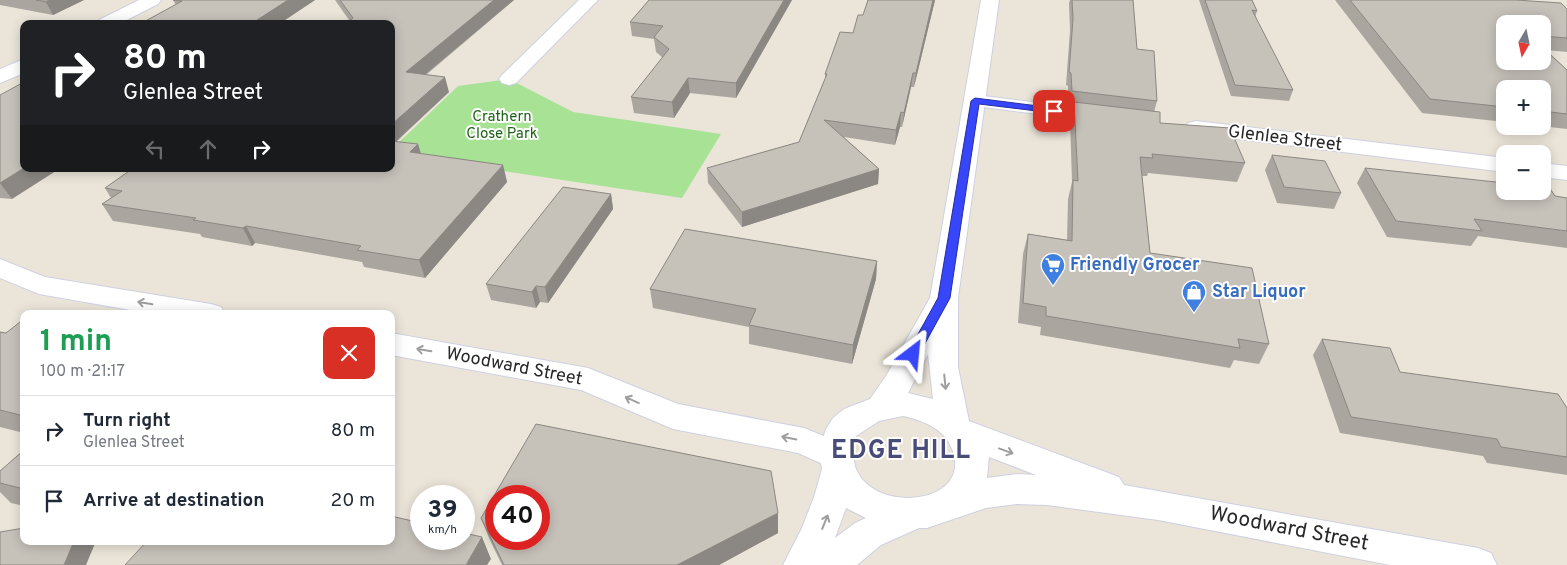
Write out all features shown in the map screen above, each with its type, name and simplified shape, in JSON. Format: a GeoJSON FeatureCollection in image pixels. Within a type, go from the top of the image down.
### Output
{"type":"FeatureCollection","features":[{"type":"Feature","properties":{"kind":"street"},"geometry":{"type":"LineString","coordinates":[[113,20],[152,0]]}},
{"type":"Feature","properties":{"kind":"street"},"geometry":{"type":"LineString","coordinates":[[509,79],[589,0]]}},
{"type":"Feature","properties":{"kind":"street"},"geometry":{"type":"LineString","coordinates":[[957,429],[943,367],[944,298],[990,0]]}},
{"type":"Feature","properties":{"kind":"street"},"geometry":{"type":"LineString","coordinates":[[0,77],[20,67]]}},
{"type":"Feature","properties":{"kind":"street"},"geometry":{"type":"LineString","coordinates":[[975,101],[1133,120]]}},
{"type":"Feature","properties":{"kind":"street","name":"Glenlea Street"},"geometry":{"type":"LineString","coordinates":[[1172,125],[1496,164]]}},
{"type":"Feature","properties":{"kind":"street"},"geometry":{"type":"LineString","coordinates":[[1551,171],[1567,172]]}},
{"type":"Feature","properties":{"kind":"street"},"geometry":{"type":"LineString","coordinates":[[0,268],[39,284],[188,310]]}},
{"type":"Feature","properties":{"kind":"street"},"geometry":{"type":"LineString","coordinates":[[882,406],[897,384],[944,298]]}},
{"type":"Feature","properties":{"kind":"street","name":"Woodward Street"},"geometry":{"type":"LineString","coordinates":[[395,345],[588,380],[673,416],[804,441],[836,463]]}},
{"type":"Feature","properties":{"kind":"street"},"geometry":{"type":"LineString","coordinates":[[802,565],[820,534],[830,509],[838,437],[847,423],[862,412],[882,406],[903,404],[925,409],[945,419],[957,429],[970,450],[973,470],[966,488],[953,502],[934,512],[911,514],[888,511],[866,503],[849,489],[836,463]]}},
{"type":"Feature","properties":{"kind":"street","name":"Woodward Street"},"geometry":{"type":"LineString","coordinates":[[957,429],[1158,505]]}},
{"type":"Feature","properties":{"kind":"street","name":"Woodward Street"},"geometry":{"type":"LineString","coordinates":[[953,502],[986,493],[1017,489],[1047,490],[1158,505],[1478,565]]}},
{"type":"Feature","properties":{"kind":"street"},"geometry":{"type":"LineString","coordinates":[[829,565],[868,534],[911,514]]}},
{"type":"Feature","properties":{"kind":"green space","name":"Crathern Close Park"},"geometry":{"type":"Polygon","coordinates":[[[509,79],[573,112],[721,134],[682,198],[395,155],[395,146],[458,86],[509,79]]]}},
{"type":"Feature","properties":{"kind":"building"},"geometry":{"type":"Polygon","coordinates":[[[173,0],[288,0],[257,20],[147,20],[182,1],[173,0]]]}},
{"type":"Feature","properties":{"kind":"building"},"geometry":{"type":"Polygon","coordinates":[[[340,0],[494,0],[406,72],[445,77],[395,121],[395,20],[350,20],[353,18],[340,0]]]}},
{"type":"Feature","properties":{"kind":"building"},"geometry":{"type":"Polygon","coordinates":[[[649,0],[784,0],[736,83],[688,78],[672,102],[631,97],[669,49],[654,37],[663,26],[630,22],[649,0]]]}},
{"type":"Feature","properties":{"kind":"building"},"geometry":{"type":"Polygon","coordinates":[[[868,0],[933,0],[916,73],[913,73],[904,113],[901,112],[896,130],[824,120],[879,169],[742,212],[707,168],[799,142],[827,74],[825,74],[840,32],[853,33],[858,15],[863,15],[868,0]]]}},
{"type":"Feature","properties":{"kind":"building"},"geometry":{"type":"Polygon","coordinates":[[[1072,0],[1133,0],[1137,49],[1154,51],[1157,101],[1072,91],[1071,73],[1069,72],[1073,19],[1072,0]]]}},
{"type":"Feature","properties":{"kind":"building"},"geometry":{"type":"Polygon","coordinates":[[[1205,0],[1252,0],[1257,11],[1252,10],[1293,90],[1235,85],[1205,0]]]}},
{"type":"Feature","properties":{"kind":"building"},"geometry":{"type":"Polygon","coordinates":[[[1350,0],[1516,0],[1561,3],[1567,9],[1567,38],[1551,37],[1551,15],[1496,15],[1496,70],[1551,70],[1551,55],[1567,70],[1567,114],[1551,112],[1551,80],[1496,80],[1496,106],[1430,99],[1350,0]]]}},
{"type":"Feature","properties":{"kind":"building"},"geometry":{"type":"Polygon","coordinates":[[[20,84],[20,170],[0,183],[0,95],[20,84]]]}},
{"type":"Feature","properties":{"kind":"building"},"geometry":{"type":"Polygon","coordinates":[[[1074,102],[1160,112],[1160,123],[1230,128],[1245,163],[1152,154],[1153,158],[1140,157],[1150,253],[1252,268],[1269,344],[1238,339],[1240,348],[1046,316],[1046,307],[1023,303],[1028,234],[1072,241],[1073,180],[1078,181],[1074,102]]]}},
{"type":"Feature","properties":{"kind":"building"},"geometry":{"type":"Polygon","coordinates":[[[395,141],[418,144],[410,152],[503,165],[419,260],[357,250],[361,246],[102,204],[122,191],[105,188],[128,172],[395,172],[395,141]]]}},
{"type":"Feature","properties":{"kind":"building"},"geometry":{"type":"Polygon","coordinates":[[[1272,155],[1325,161],[1341,193],[1284,187],[1272,155]]]}},
{"type":"Feature","properties":{"kind":"building"},"geometry":{"type":"Polygon","coordinates":[[[1365,168],[1496,182],[1496,200],[1551,200],[1551,190],[1555,196],[1567,198],[1567,231],[1474,219],[1482,231],[1396,221],[1365,168]]]}},
{"type":"Feature","properties":{"kind":"building"},"geometry":{"type":"Polygon","coordinates":[[[563,187],[611,194],[545,287],[536,286],[532,292],[486,284],[563,187]]]}},
{"type":"Feature","properties":{"kind":"building"},"geometry":{"type":"Polygon","coordinates":[[[685,229],[877,261],[853,345],[749,325],[756,309],[650,289],[685,229]]]}},
{"type":"Feature","properties":{"kind":"building"},"geometry":{"type":"Polygon","coordinates":[[[20,322],[20,415],[0,410],[0,332],[6,333],[20,322]]]}},
{"type":"Feature","properties":{"kind":"building"},"geometry":{"type":"Polygon","coordinates":[[[1322,339],[1390,348],[1400,372],[1558,394],[1567,408],[1567,457],[1501,447],[1497,439],[1351,417],[1322,339]]]}},
{"type":"Feature","properties":{"kind":"building"},"geometry":{"type":"Polygon","coordinates":[[[536,424],[771,471],[778,513],[677,565],[504,565],[497,550],[550,550],[550,485],[500,485],[536,424]]]}},
{"type":"Feature","properties":{"kind":"building"},"geometry":{"type":"Polygon","coordinates":[[[20,454],[20,488],[0,483],[0,471],[20,454]]]}},
{"type":"Feature","properties":{"kind":"building"},"geometry":{"type":"Polygon","coordinates":[[[485,511],[485,526],[481,518],[485,511]]]}},
{"type":"Feature","properties":{"kind":"building"},"geometry":{"type":"Polygon","coordinates":[[[395,517],[410,520],[410,550],[475,550],[466,565],[125,565],[143,545],[395,545],[395,517]]]}},
{"type":"Feature","properties":{"kind":"building"},"geometry":{"type":"Polygon","coordinates":[[[20,529],[20,545],[72,545],[64,565],[0,565],[0,532],[20,529]]]}},
{"type":"Feature","properties":{"kind":"building"},"geometry":{"type":"Polygon","coordinates":[[[475,535],[482,537],[475,549],[475,535]]]}},
{"type":"Feature","properties":{"kind":"place","name":"Friendly Grocer"},"geometry":{"type":"Point","coordinates":[1053,286]}},
{"type":"Feature","properties":{"kind":"place","name":"Star Liquor"},"geometry":{"type":"Point","coordinates":[1194,313]}},
{"type":"Feature","properties":{"kind":"district","name":"EDGE HILL"},"geometry":{"type":"Point","coordinates":[901,451]}},
{"type":"Feature","properties":{"kind":"route"},"geometry":{"type":"LineString","coordinates":[[913,354],[944,298],[975,101],[1054,111]]}}]}
